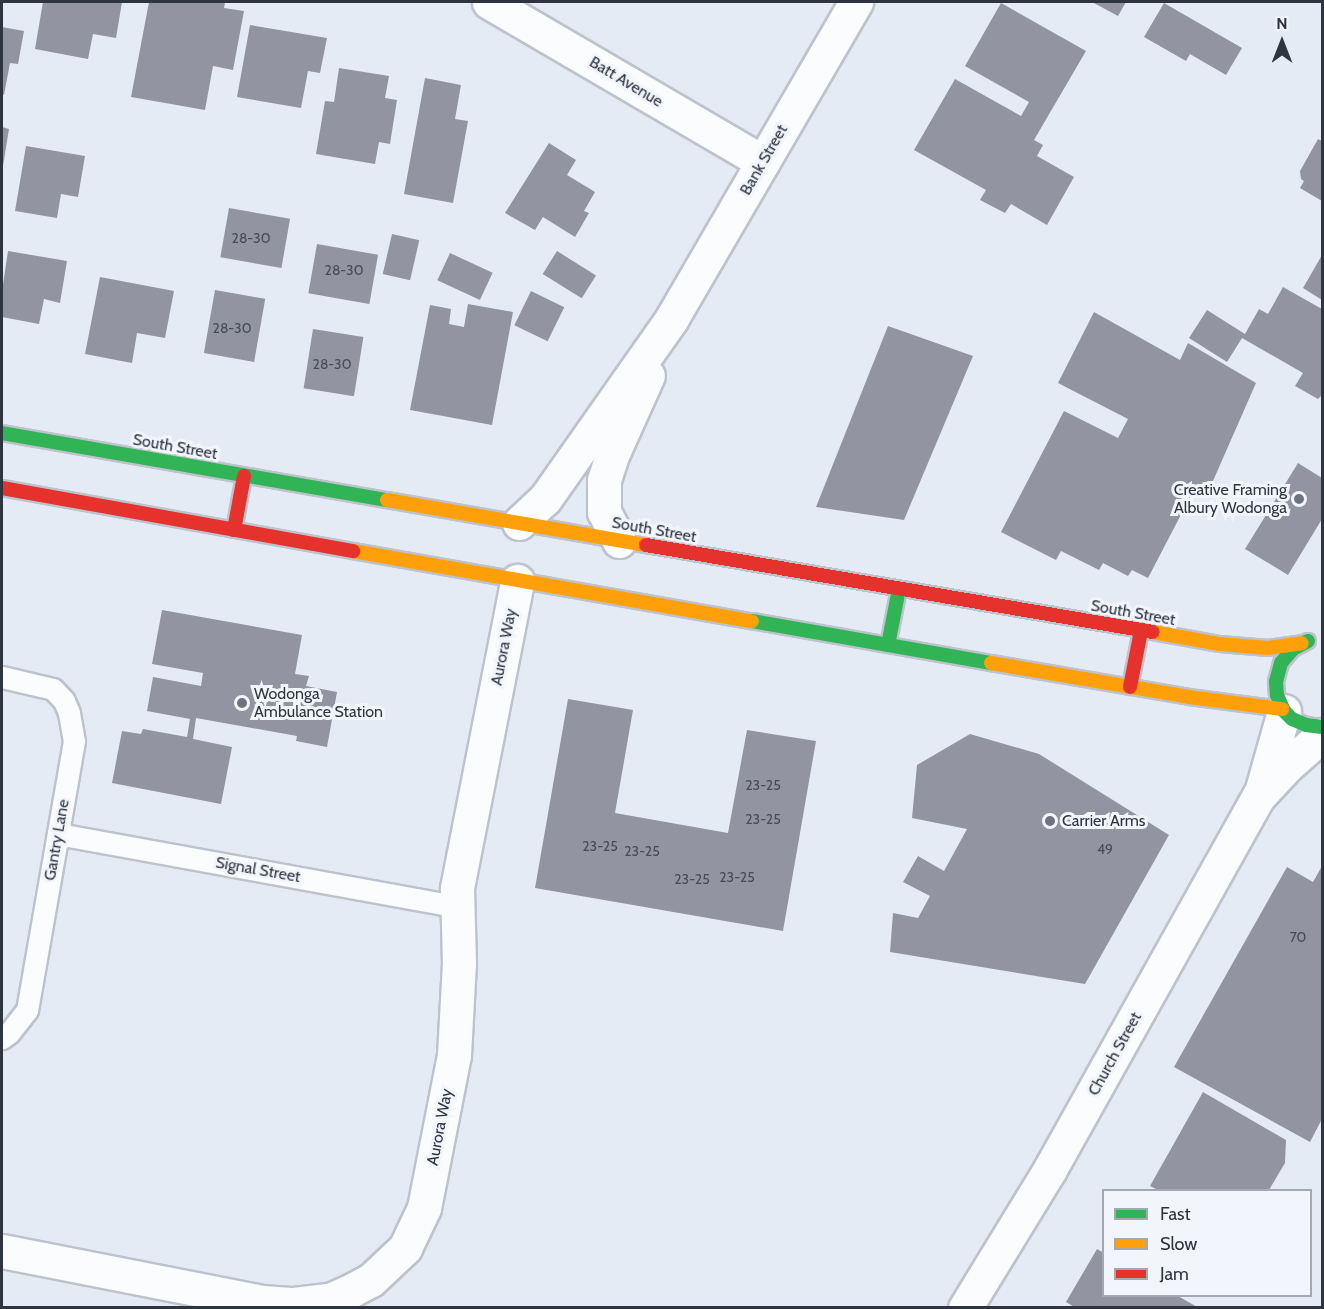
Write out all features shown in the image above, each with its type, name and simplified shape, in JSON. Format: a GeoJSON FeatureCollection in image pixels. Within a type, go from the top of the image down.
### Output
{"type":"FeatureCollection","features":[{"type":"Feature","properties":{"kind":"street","name":"Batt Avenue"},"geometry":{"type":"LineString","coordinates":[[489,2],[763,162]]}},
{"type":"Feature","properties":{"kind":"street","name":"Bank Street"},"geometry":{"type":"LineString","coordinates":[[519,523],[545,499],[672,318],[856,2]]}},
{"type":"Feature","properties":{"kind":"street","name":"Bank Street"},"geometry":{"type":"LineString","coordinates":[[619,541],[604,513],[605,474],[672,318]]}},
{"type":"Feature","properties":{"kind":"street","name":"South Street"},"geometry":{"type":"LineString","coordinates":[[2,433],[1248,648],[1316,637]]}},
{"type":"Feature","properties":{"kind":"street"},"geometry":{"type":"LineString","coordinates":[[234,530],[244,476]]}},
{"type":"Feature","properties":{"kind":"street"},"geometry":{"type":"LineString","coordinates":[[2,488],[517,581],[1130,687],[1283,710],[1298,722],[1323,727]]}},
{"type":"Feature","properties":{"kind":"street","name":"Aurora Way"},"geometry":{"type":"LineString","coordinates":[[2,1251],[270,1303],[323,1301],[371,1280],[405,1248],[424,1208],[454,1055],[459,964],[457,888],[517,581]]}},
{"type":"Feature","properties":{"kind":"street"},"geometry":{"type":"LineString","coordinates":[[888,645],[899,589]]}},
{"type":"Feature","properties":{"kind":"street"},"geometry":{"type":"LineString","coordinates":[[1130,687],[1142,631]]}},
{"type":"Feature","properties":{"kind":"street"},"geometry":{"type":"LineString","coordinates":[[1283,710],[1276,689],[1279,669],[1288,654],[1316,637]]}},
{"type":"Feature","properties":{"kind":"street","name":"Church Street"},"geometry":{"type":"LineString","coordinates":[[965,1308],[1049,1171],[1259,796],[1283,710]]}},
{"type":"Feature","properties":{"kind":"street","name":"Church Street"},"geometry":{"type":"LineString","coordinates":[[1259,796],[1287,766],[1323,735]]}},
{"type":"Feature","properties":{"kind":"lane","name":"Gantry Lane"},"geometry":{"type":"LineString","coordinates":[[2,677],[53,689],[64,701],[69,713],[74,741],[27,1010],[9,1033],[2,1038]]}},
{"type":"Feature","properties":{"kind":"lane","name":"Signal Street"},"geometry":{"type":"LineString","coordinates":[[58,834],[458,907]]}},
{"type":"Feature","properties":{"kind":"building"},"geometry":{"type":"Polygon","coordinates":[[[43,2],[122,2],[116,38],[93,34],[88,59],[35,49],[43,2]]]}},
{"type":"Feature","properties":{"kind":"building"},"geometry":{"type":"Polygon","coordinates":[[[149,2],[225,2],[224,8],[244,11],[233,70],[213,66],[205,110],[131,97],[149,2]]]}},
{"type":"Feature","properties":{"kind":"building"},"geometry":{"type":"Polygon","coordinates":[[[1092,2],[1126,2],[1118,16],[1092,2]]]}},
{"type":"Feature","properties":{"kind":"building"},"geometry":{"type":"Polygon","coordinates":[[[1001,3],[1086,51],[1034,140],[1043,145],[1037,156],[1074,177],[1047,225],[1011,204],[1005,213],[980,200],[986,190],[914,150],[955,79],[1021,116],[1029,102],[965,66],[1001,3]]]}},
{"type":"Feature","properties":{"kind":"building"},"geometry":{"type":"Polygon","coordinates":[[[1164,3],[1242,48],[1226,75],[1190,54],[1186,61],[1144,37],[1164,3]]]}},
{"type":"Feature","properties":{"kind":"building"},"geometry":{"type":"Polygon","coordinates":[[[250,25],[327,38],[320,73],[308,71],[301,108],[237,97],[250,25]]]}},
{"type":"Feature","properties":{"kind":"building"},"geometry":{"type":"Polygon","coordinates":[[[2,27],[24,31],[18,64],[10,63],[4,95],[2,94],[2,27]]]}},
{"type":"Feature","properties":{"kind":"building"},"geometry":{"type":"Polygon","coordinates":[[[339,68],[389,76],[385,98],[397,100],[390,144],[379,142],[375,164],[316,154],[325,101],[334,102],[339,68]]]}},
{"type":"Feature","properties":{"kind":"building"},"geometry":{"type":"Polygon","coordinates":[[[425,78],[461,85],[455,119],[468,121],[453,203],[404,194],[425,78]]]}},
{"type":"Feature","properties":{"kind":"building"},"geometry":{"type":"Polygon","coordinates":[[[2,127],[9,129],[3,166],[2,166],[2,127]]]}},
{"type":"Feature","properties":{"kind":"building"},"geometry":{"type":"Polygon","coordinates":[[[1318,139],[1322,141],[1322,201],[1300,188],[1304,181],[1301,179],[1300,171],[1318,139]]]}},
{"type":"Feature","properties":{"kind":"building"},"geometry":{"type":"Polygon","coordinates":[[[549,143],[576,160],[567,175],[595,192],[584,211],[589,213],[575,237],[543,217],[535,230],[505,213],[549,143]]]}},
{"type":"Feature","properties":{"kind":"building"},"geometry":{"type":"Polygon","coordinates":[[[26,146],[85,156],[78,197],[61,194],[57,218],[15,211],[26,146]]]}},
{"type":"Feature","properties":{"kind":"building"},"geometry":{"type":"Polygon","coordinates":[[[229,208],[290,219],[281,268],[220,257],[229,208]]]}},
{"type":"Feature","properties":{"kind":"building"},"geometry":{"type":"Polygon","coordinates":[[[392,234],[419,240],[410,280],[383,274],[392,234]]]}},
{"type":"Feature","properties":{"kind":"building"},"geometry":{"type":"Polygon","coordinates":[[[317,244],[378,255],[369,304],[308,293],[317,244]]]}},
{"type":"Feature","properties":{"kind":"building"},"geometry":{"type":"Polygon","coordinates":[[[8,251],[67,261],[60,303],[44,299],[39,324],[2,317],[2,291],[8,251]]]}},
{"type":"Feature","properties":{"kind":"building"},"geometry":{"type":"Polygon","coordinates":[[[557,251],[596,275],[582,298],[543,274],[557,251]]]}},
{"type":"Feature","properties":{"kind":"building"},"geometry":{"type":"Polygon","coordinates":[[[450,253],[493,273],[480,300],[437,280],[450,253]]]}},
{"type":"Feature","properties":{"kind":"building"},"geometry":{"type":"Polygon","coordinates":[[[1322,255],[1322,300],[1303,288],[1322,255]]]}},
{"type":"Feature","properties":{"kind":"building"},"geometry":{"type":"Polygon","coordinates":[[[100,277],[174,291],[165,338],[137,333],[132,363],[85,354],[100,277]]]}},
{"type":"Feature","properties":{"kind":"building"},"geometry":{"type":"Polygon","coordinates":[[[1283,287],[1322,309],[1322,395],[1318,399],[1295,386],[1303,373],[1242,338],[1227,362],[1189,338],[1207,310],[1245,334],[1259,309],[1268,314],[1283,287]]]}},
{"type":"Feature","properties":{"kind":"building"},"geometry":{"type":"Polygon","coordinates":[[[215,290],[265,299],[254,362],[204,353],[215,290]]]}},
{"type":"Feature","properties":{"kind":"building"},"geometry":{"type":"Polygon","coordinates":[[[531,291],[564,307],[548,341],[514,325],[531,291]]]}},
{"type":"Feature","properties":{"kind":"building"},"geometry":{"type":"Polygon","coordinates":[[[468,304],[513,312],[492,425],[410,410],[430,305],[451,309],[449,324],[464,327],[468,304]]]}},
{"type":"Feature","properties":{"kind":"building"},"geometry":{"type":"Polygon","coordinates":[[[1094,312],[1180,360],[1188,343],[1256,383],[1209,490],[1197,484],[1148,578],[1132,570],[1128,576],[1103,563],[1099,570],[1061,551],[1056,560],[1001,532],[1064,411],[1118,438],[1128,419],[1058,383],[1094,312]]]}},
{"type":"Feature","properties":{"kind":"building"},"geometry":{"type":"Polygon","coordinates":[[[888,326],[973,356],[904,520],[816,507],[888,326]]]}},
{"type":"Feature","properties":{"kind":"building"},"geometry":{"type":"Polygon","coordinates":[[[313,329],[363,337],[354,396],[304,388],[313,329]]]}},
{"type":"Feature","properties":{"kind":"building","name":"Creative Framing Albury Wodonga"},"geometry":{"type":"Polygon","coordinates":[[[1298,463],[1322,478],[1322,519],[1288,575],[1245,549],[1298,463]]]}},
{"type":"Feature","properties":{"kind":"building","name":"Wodonga Ambulance Station"},"geometry":{"type":"Polygon","coordinates":[[[162,610],[302,635],[295,674],[309,676],[306,686],[337,692],[327,747],[296,741],[297,736],[196,718],[193,739],[232,747],[221,804],[112,783],[122,731],[141,734],[143,729],[187,737],[190,719],[147,711],[153,677],[201,686],[203,673],[152,664],[162,610]]]}},
{"type":"Feature","properties":{"kind":"building"},"geometry":{"type":"Polygon","coordinates":[[[568,699],[633,710],[615,813],[728,833],[747,730],[816,741],[783,931],[535,888],[568,699]]]}},
{"type":"Feature","properties":{"kind":"building"},"geometry":{"type":"Polygon","coordinates":[[[970,734],[1039,754],[1169,835],[1085,984],[890,952],[893,913],[918,918],[930,896],[903,882],[918,856],[944,871],[967,829],[912,818],[917,765],[970,734]]]}},
{"type":"Feature","properties":{"kind":"building"},"geometry":{"type":"Polygon","coordinates":[[[1322,866],[1322,1119],[1310,1142],[1174,1067],[1287,867],[1313,882],[1322,866]]]}},
{"type":"Feature","properties":{"kind":"building"},"geometry":{"type":"Polygon","coordinates":[[[1203,1092],[1286,1140],[1285,1163],[1270,1189],[1156,1189],[1150,1186],[1203,1092]]]}},
{"type":"Feature","properties":{"kind":"building"},"geometry":{"type":"Polygon","coordinates":[[[1097,1249],[1102,1252],[1102,1297],[1180,1297],[1199,1308],[1076,1308],[1066,1302],[1097,1249]]]}},
{"type":"Feature","properties":{"kind":"traffic: fast"},"geometry":{"type":"LineString","coordinates":[[2,433],[387,500]]}},
{"type":"Feature","properties":{"kind":"traffic: fast"},"geometry":{"type":"LineString","coordinates":[[888,645],[899,589]]}},
{"type":"Feature","properties":{"kind":"traffic: fast"},"geometry":{"type":"LineString","coordinates":[[752,621],[991,663]]}},
{"type":"Feature","properties":{"kind":"traffic: fast"},"geometry":{"type":"LineString","coordinates":[[1308,641],[1293,649],[1281,663],[1276,682],[1277,695],[1284,711],[1292,719],[1306,725],[1322,727]]}},
{"type":"Feature","properties":{"kind":"traffic: slow"},"geometry":{"type":"LineString","coordinates":[[387,500],[646,545]]}},
{"type":"Feature","properties":{"kind":"traffic: slow"},"geometry":{"type":"LineString","coordinates":[[353,551],[752,621]]}},
{"type":"Feature","properties":{"kind":"traffic: slow"},"geometry":{"type":"LineString","coordinates":[[1153,632],[1220,644],[1268,648],[1302,643]]}},
{"type":"Feature","properties":{"kind":"traffic: slow"},"geometry":{"type":"LineString","coordinates":[[991,663],[1189,697],[1282,709]]}},
{"type":"Feature","properties":{"kind":"traffic: jam"},"geometry":{"type":"LineString","coordinates":[[234,530],[244,476]]}},
{"type":"Feature","properties":{"kind":"traffic: jam"},"geometry":{"type":"LineString","coordinates":[[2,488],[353,551]]}},
{"type":"Feature","properties":{"kind":"traffic: jam"},"geometry":{"type":"LineString","coordinates":[[646,545],[1153,632]]}},
{"type":"Feature","properties":{"kind":"traffic: jam"},"geometry":{"type":"LineString","coordinates":[[1130,687],[1141,631]]}},
{"type":"Feature","properties":{"kind":"place","name":"Creative Framing Albury Wodonga"},"geometry":{"type":"Point","coordinates":[1299,499]}},
{"type":"Feature","properties":{"kind":"place","name":"Wodonga Ambulance Station"},"geometry":{"type":"Point","coordinates":[242,703]}},
{"type":"Feature","properties":{"kind":"place","name":"Carrier Arms"},"geometry":{"type":"Point","coordinates":[1050,821]}}]}
